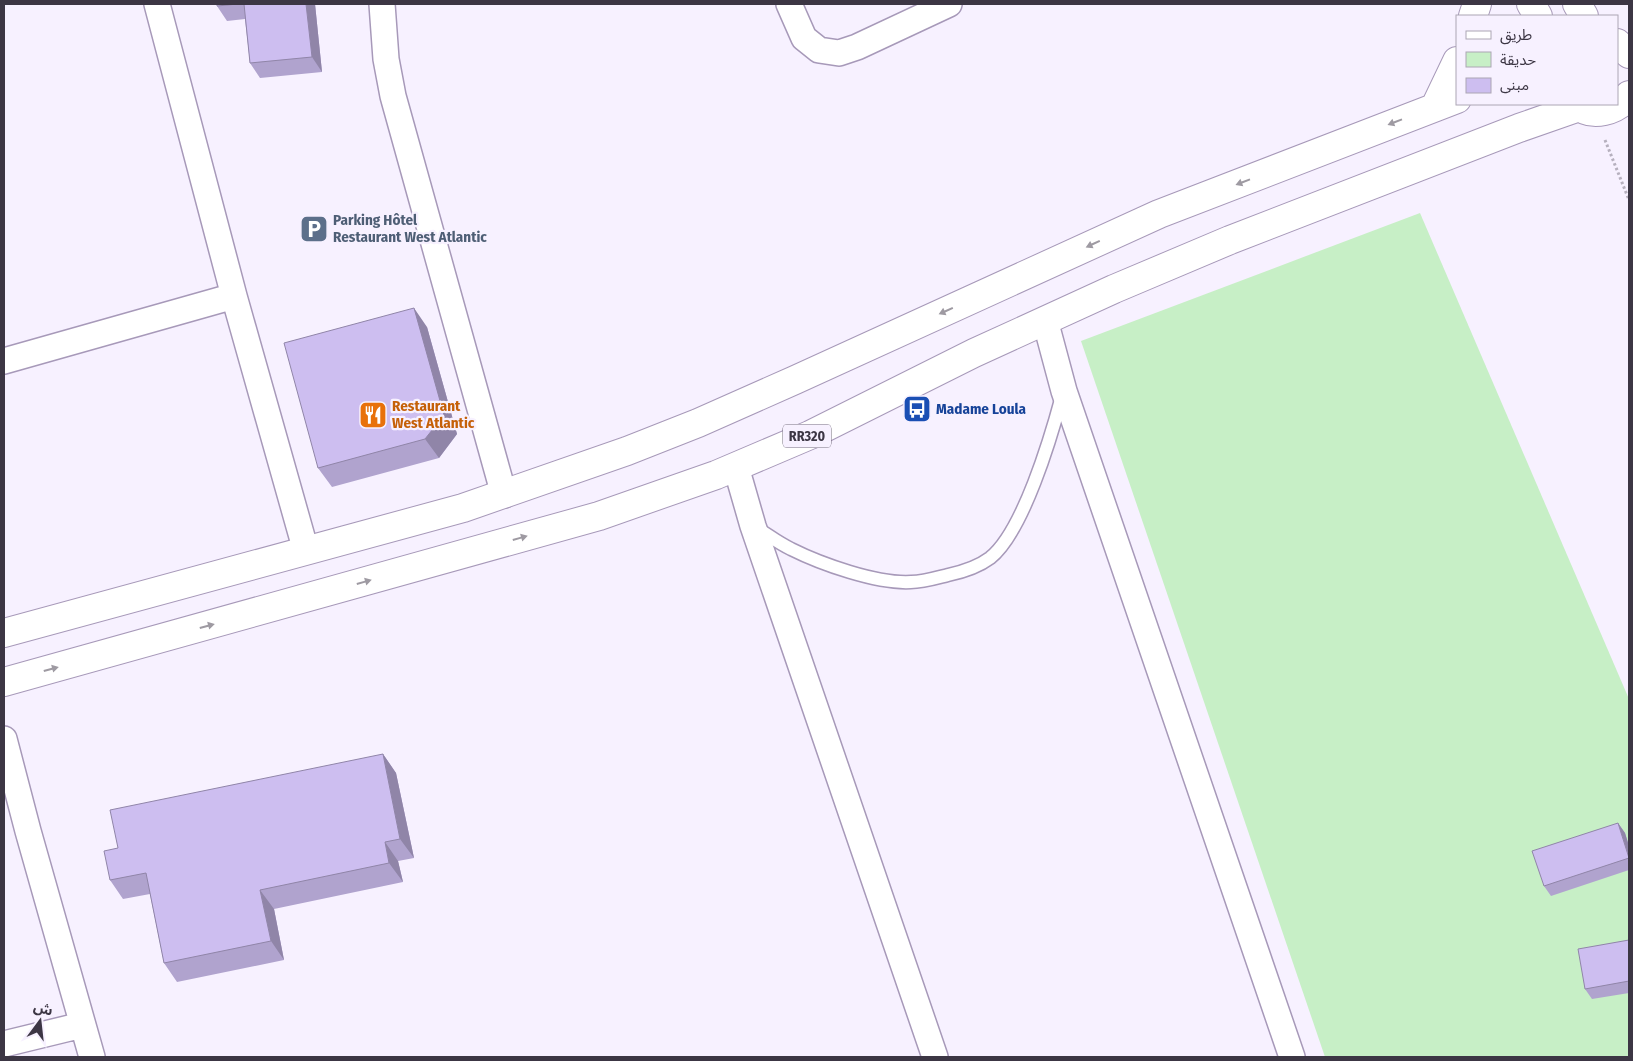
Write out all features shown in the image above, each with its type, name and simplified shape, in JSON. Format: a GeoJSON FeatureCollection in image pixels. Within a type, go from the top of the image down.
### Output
{"type":"FeatureCollection","features":[{"type":"Feature","properties":{"kind":"main road"},"geometry":{"type":"LineString","coordinates":[[1531,4],[1537,15]]}},
{"type":"Feature","properties":{"kind":"main road"},"geometry":{"type":"LineString","coordinates":[[1576,4],[1583,15]]}},
{"type":"Feature","properties":{"kind":"main road"},"geometry":{"type":"LineString","coordinates":[[4,633],[454,511],[627,452],[698,423],[1159,214],[1446,103],[1456,65]]}},
{"type":"Feature","properties":{"kind":"main road","name":"RR320"},"geometry":{"type":"LineString","coordinates":[[4,682],[599,516],[736,467],[810,435],[974,354],[1114,288],[1230,240],[1519,128],[1583,107],[1607,111],[1619,106],[1629,95]]}},
{"type":"Feature","properties":{"kind":"street"},"geometry":{"type":"LineString","coordinates":[[157,4],[234,296],[306,552]]}},
{"type":"Feature","properties":{"kind":"street"},"geometry":{"type":"LineString","coordinates":[[382,4],[386,59],[392,96],[504,495]]}},
{"type":"Feature","properties":{"kind":"street"},"geometry":{"type":"LineString","coordinates":[[790,4],[804,38],[819,50],[839,53],[857,47],[949,4]]}},
{"type":"Feature","properties":{"kind":"street"},"geometry":{"type":"LineString","coordinates":[[4,361],[234,296]]}},
{"type":"Feature","properties":{"kind":"street"},"geometry":{"type":"LineString","coordinates":[[1045,320],[1064,391],[1292,1057]]}},
{"type":"Feature","properties":{"kind":"street"},"geometry":{"type":"LineString","coordinates":[[736,467],[753,526],[935,1057]]}},
{"type":"Feature","properties":{"kind":"street"},"geometry":{"type":"LineString","coordinates":[[4,739],[92,1057]]}},
{"type":"Feature","properties":{"kind":"street"},"geometry":{"type":"LineString","coordinates":[[4,1044],[82,1024]]}},
{"type":"Feature","properties":{"kind":"lane"},"geometry":{"type":"LineString","coordinates":[[753,526],[791,549],[832,566],[873,578],[910,582],[940,578],[966,571],[990,558],[1006,540],[1028,496],[1054,427],[1064,391]]}},
{"type":"Feature","properties":{"kind":"path"},"geometry":{"type":"LineString","coordinates":[[1583,107],[1629,200]]}},
{"type":"Feature","properties":{"kind":"green space"},"geometry":{"type":"Polygon","coordinates":[[[1420,213],[1629,699],[1629,1057],[1325,1057],[1081,341],[1420,213]]]}},
{"type":"Feature","properties":{"kind":"building"},"geometry":{"type":"Polygon","coordinates":[[[217,4],[238,4],[217,6],[217,4]]]}},
{"type":"Feature","properties":{"kind":"building"},"geometry":{"type":"Polygon","coordinates":[[[244,4],[306,4],[312,57],[250,63],[244,4]]]}},
{"type":"Feature","properties":{"kind":"building"},"geometry":{"type":"Polygon","coordinates":[[[414,308],[444,415],[425,439],[318,468],[284,343],[414,308]]]}},
{"type":"Feature","properties":{"kind":"building"},"geometry":{"type":"Polygon","coordinates":[[[383,754],[400,839],[385,842],[389,863],[260,890],[271,941],[164,963],[146,873],[110,880],[104,851],[118,848],[110,810],[383,754]]]}},
{"type":"Feature","properties":{"kind":"building"},"geometry":{"type":"Polygon","coordinates":[[[1618,823],[1629,858],[1544,886],[1532,851],[1618,823]]]}},
{"type":"Feature","properties":{"kind":"building"},"geometry":{"type":"Polygon","coordinates":[[[1629,940],[1629,981],[1585,989],[1578,949],[1629,940]]]}},
{"type":"Feature","properties":{"kind":"place","name":"Parking Hôtel Restaurant West Atlantic"},"geometry":{"type":"Point","coordinates":[314,229]}},
{"type":"Feature","properties":{"kind":"place","name":"Madame Loula"},"geometry":{"type":"Point","coordinates":[917,409]}},
{"type":"Feature","properties":{"kind":"place","name":"Restaurant West Atlantic"},"geometry":{"type":"Point","coordinates":[373,415]}}]}
